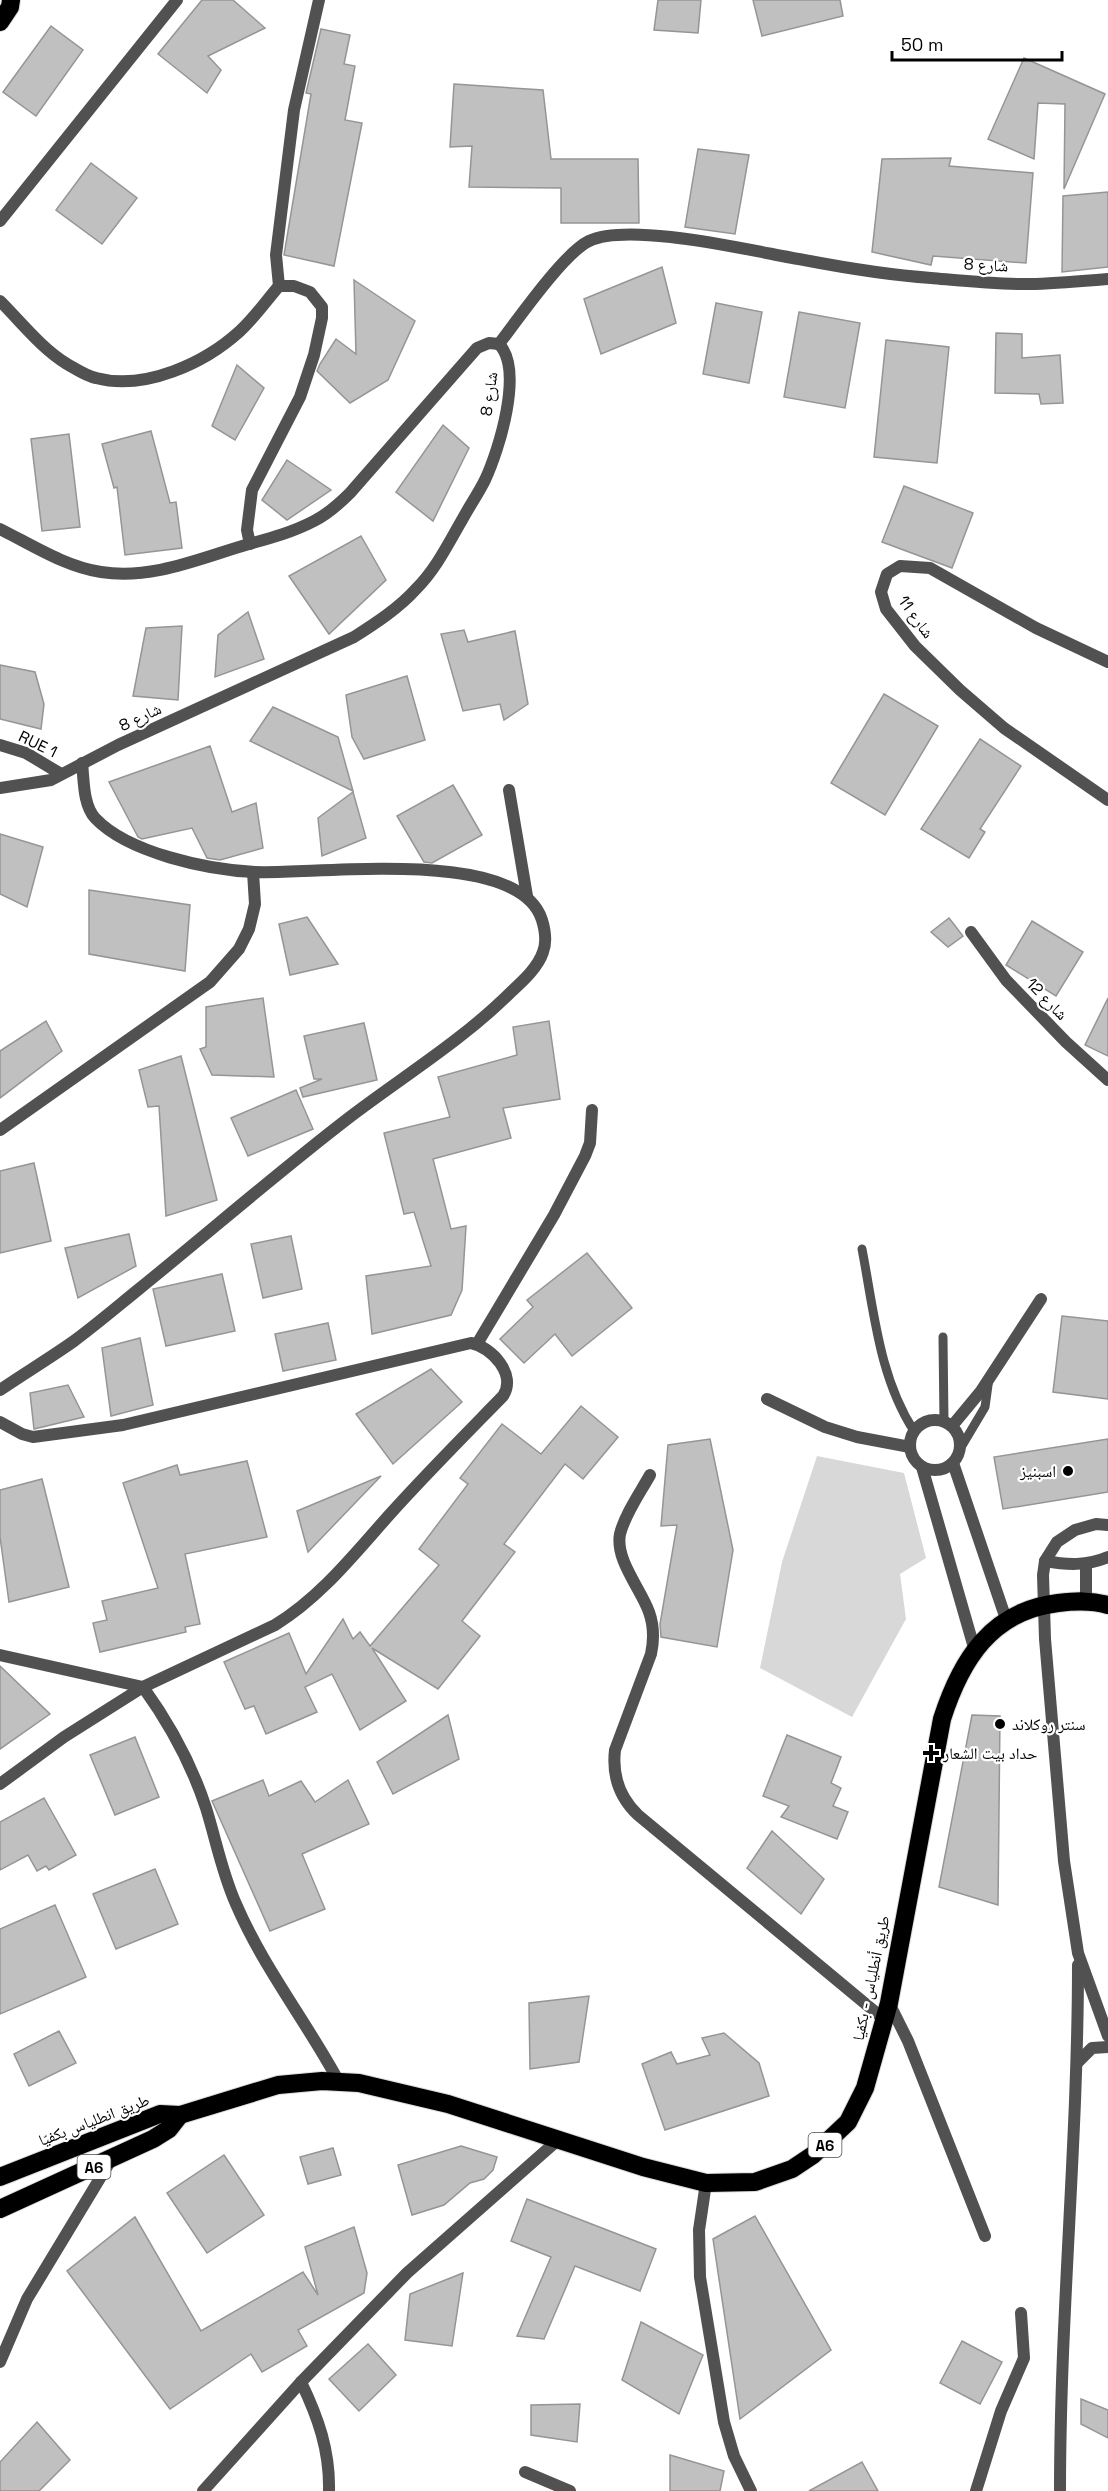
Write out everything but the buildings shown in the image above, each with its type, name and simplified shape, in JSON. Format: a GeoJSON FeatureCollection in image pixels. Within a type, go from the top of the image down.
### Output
{"type":"FeatureCollection","features":[{"type":"Feature","properties":{"kind":"highway"},"geometry":{"type":"LineString","coordinates":[[0,22],[10,7],[11,0]]}},
{"type":"Feature","properties":{"kind":"highway","name":"طريق أنطلياس - بكفيا"},"geometry":{"type":"LineString","coordinates":[[180,2115],[278,2085],[359,2083],[420,2096],[643,2166],[706,2183],[755,2182],[776,2176],[799,2164],[832,2139],[848,2122],[860,2100],[887,2012],[942,1719],[957,1678],[988,1634],[1006,1619],[1045,1605],[1086,1601],[1108,1605]]}},
{"type":"Feature","properties":{"kind":"highway","name":"طريق انطلياس بكفيّا"},"geometry":{"type":"LineString","coordinates":[[0,2177],[160,2114],[180,2115]]}},
{"type":"Feature","properties":{"kind":"highway","name":"A6"},"geometry":{"type":"LineString","coordinates":[[0,2209],[111,2160],[161,2135],[180,2115]]}},
{"type":"Feature","properties":{"kind":"street"},"geometry":{"type":"LineString","coordinates":[[0,221],[177,0]]}},
{"type":"Feature","properties":{"kind":"street"},"geometry":{"type":"LineString","coordinates":[[0,301],[65,363],[96,378],[137,381],[179,369],[230,338],[260,310],[279,285],[276,255],[294,110],[319,0]]}},
{"type":"Feature","properties":{"kind":"street","name":"شارع 8"},"geometry":{"type":"LineString","coordinates":[[0,788],[38,783],[61,774],[354,637],[382,619],[416,590],[436,566],[485,479],[498,443],[511,373],[506,351],[500,344],[546,284],[580,246],[590,240],[612,234],[639,235],[742,247],[804,260],[929,278],[1033,284],[1108,279]]}},
{"type":"Feature","properties":{"kind":"street"},"geometry":{"type":"LineString","coordinates":[[250,544],[247,530],[252,490],[300,397],[314,355],[322,318],[322,307],[310,292],[294,286],[279,285]]}},
{"type":"Feature","properties":{"kind":"street"},"geometry":{"type":"LineString","coordinates":[[0,529],[68,561],[99,572],[129,575],[159,571],[290,532],[332,510],[367,476],[477,348],[489,343],[500,344]]}},
{"type":"Feature","properties":{"kind":"street","name":"شارع 11"},"geometry":{"type":"LineString","coordinates":[[1108,662],[1036,628],[930,568],[900,566],[887,574],[881,592],[886,609],[915,646],[960,690],[1004,728],[1108,800]]}},
{"type":"Feature","properties":{"kind":"street","name":"RUE 1"},"geometry":{"type":"LineString","coordinates":[[0,745],[26,753],[61,774]]}},
{"type":"Feature","properties":{"kind":"street"},"geometry":{"type":"LineString","coordinates":[[0,1390],[75,1340],[347,1119],[483,1020],[535,967],[544,951],[544,927],[540,912],[526,896],[467,873],[407,869],[253,872],[150,853],[120,838],[96,818],[90,810],[81,763]]}},
{"type":"Feature","properties":{"kind":"street"},"geometry":{"type":"LineString","coordinates":[[509,790],[526,896]]}},
{"type":"Feature","properties":{"kind":"street"},"geometry":{"type":"LineString","coordinates":[[0,1130],[210,982],[239,949],[249,929],[255,904],[253,872]]}},
{"type":"Feature","properties":{"kind":"street","name":"شارع 12"},"geometry":{"type":"LineString","coordinates":[[971,932],[1006,980],[1066,1042],[1108,1080]]}},
{"type":"Feature","properties":{"kind":"street"},"geometry":{"type":"LineString","coordinates":[[477,1344],[554,1215],[585,1156],[590,1143],[592,1110]]}},
{"type":"Feature","properties":{"kind":"street"},"geometry":{"type":"LineString","coordinates":[[948,1424],[989,1378],[1041,1299]]}},
{"type":"Feature","properties":{"kind":"street"},"geometry":{"type":"LineString","coordinates":[[0,1422],[22,1434],[33,1437],[123,1425],[471,1343],[490,1352],[502,1366],[507,1379],[505,1392],[328,1583],[302,1607],[275,1625],[143,1687],[64,1737],[0,1784]]}},
{"type":"Feature","properties":{"kind":"street"},"geometry":{"type":"LineString","coordinates":[[766,1399],[825,1427],[857,1437],[910,1447]]}},
{"type":"Feature","properties":{"kind":"street"},"geometry":{"type":"LineString","coordinates":[[928,1421],[948,1424],[960,1441],[960,1449],[953,1463],[941,1470],[922,1467],[916,1462],[910,1447],[914,1431],[928,1421]]}},
{"type":"Feature","properties":{"kind":"street"},"geometry":{"type":"LineString","coordinates":[[953,1463],[1006,1619]]}},
{"type":"Feature","properties":{"kind":"street"},"geometry":{"type":"LineString","coordinates":[[922,1467],[975,1651]]}},
{"type":"Feature","properties":{"kind":"street"},"geometry":{"type":"LineString","coordinates":[[650,1475],[625,1523],[619,1544],[650,1613],[653,1641],[651,1654],[615,1750],[614,1763],[618,1788],[638,1815],[887,2012],[908,2041],[985,2236]]}},
{"type":"Feature","properties":{"kind":"street"},"geometry":{"type":"LineString","coordinates":[[1060,2491],[1078,2062],[1078,1953],[1064,1861],[1043,1590],[1045,1561],[1058,1542],[1075,1530],[1096,1524],[1108,1525]]}},
{"type":"Feature","properties":{"kind":"street"},"geometry":{"type":"LineString","coordinates":[[1045,1561],[1086,1564],[1108,1557]]}},
{"type":"Feature","properties":{"kind":"street"},"geometry":{"type":"LineString","coordinates":[[1086,1564],[1086,1601]]}},
{"type":"Feature","properties":{"kind":"street"},"geometry":{"type":"LineString","coordinates":[[0,1655],[143,1687],[163,1715],[192,1773],[205,1805],[230,1891],[252,1941],[319,2045],[339,2082]]}},
{"type":"Feature","properties":{"kind":"street"},"geometry":{"type":"LineString","coordinates":[[1078,1953],[1108,2036]]}},
{"type":"Feature","properties":{"kind":"street"},"geometry":{"type":"LineString","coordinates":[[1078,2062],[1092,2048],[1108,2047]]}},
{"type":"Feature","properties":{"kind":"street"},"geometry":{"type":"LineString","coordinates":[[203,2491],[301,2382],[407,2273],[559,2139]]}},
{"type":"Feature","properties":{"kind":"street"},"geometry":{"type":"LineString","coordinates":[[0,2362],[27,2299],[111,2160]]}},
{"type":"Feature","properties":{"kind":"street"},"geometry":{"type":"LineString","coordinates":[[706,2183],[699,2230],[700,2277],[724,2422],[734,2456],[751,2491]]}},
{"type":"Feature","properties":{"kind":"street"},"geometry":{"type":"LineString","coordinates":[[976,2491],[1001,2411],[1024,2358],[1021,2313]]}},
{"type":"Feature","properties":{"kind":"street"},"geometry":{"type":"LineString","coordinates":[[301,2382],[315,2412],[325,2442],[330,2475],[329,2491]]}},
{"type":"Feature","properties":{"kind":"street"},"geometry":{"type":"LineString","coordinates":[[525,2472],[570,2491]]}},
{"type":"Feature","properties":{"kind":"lane"},"geometry":{"type":"LineString","coordinates":[[862,1249],[886,1372],[893,1393],[914,1431]]}},
{"type":"Feature","properties":{"kind":"lane"},"geometry":{"type":"LineString","coordinates":[[943,1338],[948,1424]]}},
{"type":"Feature","properties":{"kind":"lane"},"geometry":{"type":"LineString","coordinates":[[960,1449],[986,1407],[989,1378]]}},
{"type":"Feature","properties":{"kind":"shaded area"},"geometry":{"type":"Polygon","coordinates":[[[817,1456],[904,1473],[926,1558],[900,1574],[906,1619],[852,1717],[760,1668],[782,1562],[817,1456]]]}},
{"type":"Feature","properties":{"kind":"place","name":"اسبنيز"},"geometry":{"type":"Point","coordinates":[1068,1471]}},
{"type":"Feature","properties":{"kind":"place","name":"سنتر روكلاند"},"geometry":{"type":"Point","coordinates":[1000,1724]}},
{"type":"Feature","properties":{"kind":"place","name":"حداد بيت الشعار"},"geometry":{"type":"Point","coordinates":[931,1753]}}]}
